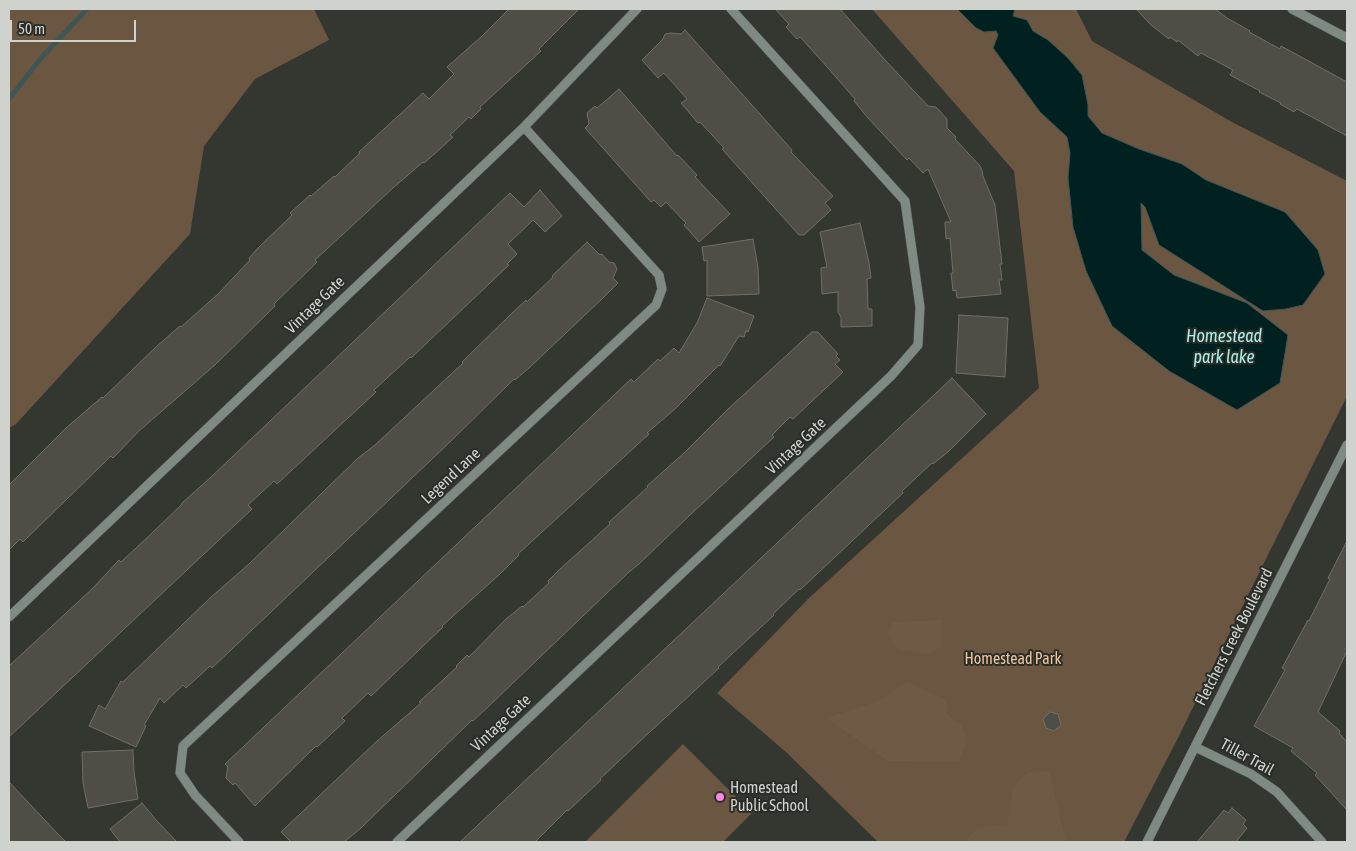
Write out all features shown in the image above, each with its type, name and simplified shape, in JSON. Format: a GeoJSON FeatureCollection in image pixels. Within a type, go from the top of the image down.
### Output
{"type":"FeatureCollection","features":[{"type":"Feature","properties":{"kind":"street","name":"Vintage Gate"},"geometry":{"type":"LineString","coordinates":[[9,617],[524,127],[638,9]]}},
{"type":"Feature","properties":{"kind":"street","name":"Vintage Gate"},"geometry":{"type":"LineString","coordinates":[[397,842],[891,376],[918,345],[920,308],[906,201],[731,9]]}},
{"type":"Feature","properties":{"kind":"street"},"geometry":{"type":"LineString","coordinates":[[1292,9],[1347,38]]}},
{"type":"Feature","properties":{"kind":"street","name":"Legend Lane"},"geometry":{"type":"LineString","coordinates":[[239,842],[195,796],[180,773],[183,746],[656,305],[662,289],[659,275],[524,127]]}},
{"type":"Feature","properties":{"kind":"street","name":"Fletchers Creek Boulevard"},"geometry":{"type":"LineString","coordinates":[[1147,842],[1347,445]]}},
{"type":"Feature","properties":{"kind":"street","name":"Tiller Trail"},"geometry":{"type":"LineString","coordinates":[[1195,747],[1251,774],[1277,792],[1322,842]]}},
{"type":"Feature","properties":{"kind":"green space"},"geometry":{"type":"Polygon","coordinates":[[[9,9],[314,9],[329,40],[255,79],[204,146],[190,234],[16,424],[9,428],[9,9]]]}},
{"type":"Feature","properties":{"kind":"green space","name":"Homestead Park"},"geometry":{"type":"Polygon","coordinates":[[[872,9],[1076,9],[1092,41],[1232,122],[1347,181],[1347,396],[1178,738],[1124,842],[878,842],[786,752],[717,693],[808,599],[1039,388],[1014,171],[872,9]]]}},
{"type":"Feature","properties":{"kind":"green space"},"geometry":{"type":"Polygon","coordinates":[[[683,744],[752,813],[723,842],[585,842],[683,744]]]}},
{"type":"Feature","properties":{"kind":"shaded area"},"geometry":{"type":"Polygon","coordinates":[[[941,620],[941,647],[928,654],[899,650],[887,635],[893,622],[941,620]]]}},
{"type":"Feature","properties":{"kind":"shaded area"},"geometry":{"type":"Polygon","coordinates":[[[907,682],[947,700],[946,713],[962,726],[967,740],[959,762],[888,761],[826,718],[878,701],[907,682]]]}},
{"type":"Feature","properties":{"kind":"shaded area"},"geometry":{"type":"Polygon","coordinates":[[[1049,771],[1066,842],[965,842],[977,828],[1007,824],[1013,788],[1028,772],[1049,771]]]}},
{"type":"Feature","properties":{"kind":"water","name":"Homestead park lake"},"geometry":{"type":"Polygon","coordinates":[[[957,9],[1015,9],[1013,16],[1027,20],[1033,31],[1048,40],[1068,58],[1082,75],[1088,105],[1088,116],[1102,133],[1139,149],[1182,164],[1206,180],[1285,212],[1318,250],[1325,274],[1303,305],[1263,311],[1159,245],[1145,207],[1141,203],[1142,250],[1174,275],[1247,303],[1288,335],[1280,383],[1237,410],[1169,371],[1112,326],[1086,271],[1073,227],[1068,178],[1070,153],[1067,137],[1040,112],[993,48],[998,35],[996,31],[984,32],[976,28],[957,9]]]}},
{"type":"Feature","properties":{"kind":"building"},"geometry":{"type":"Polygon","coordinates":[[[509,9],[579,9],[539,49],[541,51],[480,107],[481,109],[471,119],[469,117],[450,135],[453,137],[393,188],[315,260],[317,262],[216,364],[139,431],[113,458],[111,456],[23,542],[20,539],[9,550],[9,485],[66,428],[103,398],[157,346],[218,294],[250,260],[249,258],[258,248],[292,215],[290,213],[310,195],[335,177],[359,152],[423,93],[429,99],[454,74],[447,67],[509,9]]]}},
{"type":"Feature","properties":{"kind":"building"},"geometry":{"type":"Polygon","coordinates":[[[775,9],[840,9],[928,106],[936,107],[947,119],[947,128],[980,166],[995,205],[1002,264],[1000,264],[1002,280],[999,280],[1001,294],[957,298],[956,290],[953,291],[950,238],[946,239],[945,222],[951,222],[928,169],[923,173],[909,158],[907,160],[868,118],[854,101],[855,99],[821,60],[800,37],[797,39],[786,27],[789,24],[775,9]]]}},
{"type":"Feature","properties":{"kind":"building"},"geometry":{"type":"Polygon","coordinates":[[[1136,9],[1215,9],[1249,32],[1280,49],[1281,46],[1347,82],[1347,136],[1297,109],[1294,112],[1230,75],[1233,70],[1201,53],[1198,56],[1178,40],[1177,42],[1170,37],[1169,39],[1151,25],[1136,9]]]}},
{"type":"Feature","properties":{"kind":"building"},"geometry":{"type":"Polygon","coordinates":[[[685,30],[792,150],[791,152],[833,196],[825,203],[831,210],[804,235],[799,235],[722,149],[724,148],[700,122],[698,123],[681,103],[687,99],[664,73],[658,78],[642,60],[663,39],[665,34],[681,34],[685,30]]]}},
{"type":"Feature","properties":{"kind":"building"},"geometry":{"type":"Polygon","coordinates":[[[619,89],[677,156],[697,175],[695,177],[730,214],[699,242],[684,225],[686,223],[666,202],[661,207],[654,200],[651,202],[585,128],[589,124],[587,113],[595,106],[597,108],[619,89]]]}},
{"type":"Feature","properties":{"kind":"building"},"geometry":{"type":"Polygon","coordinates":[[[540,190],[562,216],[545,232],[533,220],[508,244],[517,254],[507,264],[509,265],[411,358],[374,390],[376,392],[277,484],[274,481],[248,505],[252,509],[9,737],[9,666],[93,588],[119,560],[121,562],[150,535],[510,193],[524,207],[540,190]]]}},
{"type":"Feature","properties":{"kind":"building"},"geometry":{"type":"Polygon","coordinates":[[[860,223],[871,278],[867,279],[868,309],[872,309],[872,326],[841,327],[841,317],[838,312],[838,292],[822,294],[821,268],[827,267],[820,232],[860,223]]]}},
{"type":"Feature","properties":{"kind":"building"},"geometry":{"type":"Polygon","coordinates":[[[753,239],[758,268],[759,294],[707,296],[707,260],[704,261],[702,247],[753,239]]]}},
{"type":"Feature","properties":{"kind":"building"},"geometry":{"type":"Polygon","coordinates":[[[587,242],[609,262],[614,263],[617,269],[613,278],[618,283],[604,297],[529,368],[514,379],[212,668],[210,666],[186,688],[183,685],[164,703],[160,698],[144,725],[146,726],[136,747],[89,726],[99,705],[105,709],[121,681],[123,682],[210,598],[249,564],[358,458],[375,445],[463,363],[510,315],[526,300],[527,302],[587,242]]]}},
{"type":"Feature","properties":{"kind":"building"},"geometry":{"type":"Polygon","coordinates":[[[707,298],[754,316],[748,332],[746,331],[744,337],[739,336],[720,366],[518,554],[500,574],[442,626],[371,696],[368,693],[342,718],[345,721],[316,746],[255,806],[235,783],[233,785],[226,778],[228,767],[225,764],[631,379],[634,382],[658,359],[660,361],[674,348],[679,353],[697,323],[707,298]]]}},
{"type":"Feature","properties":{"kind":"building"},"geometry":{"type":"Polygon","coordinates":[[[959,315],[1008,318],[1005,377],[956,373],[959,315]]]}},
{"type":"Feature","properties":{"kind":"building"},"geometry":{"type":"Polygon","coordinates":[[[812,332],[818,332],[838,354],[836,356],[840,360],[835,364],[843,372],[793,419],[790,417],[772,435],[774,437],[472,720],[360,829],[344,842],[291,842],[281,832],[376,742],[421,703],[419,702],[457,667],[467,655],[469,657],[506,619],[523,607],[549,583],[548,581],[559,570],[610,524],[609,522],[812,332]]]}},
{"type":"Feature","properties":{"kind":"building"},"geometry":{"type":"Polygon","coordinates":[[[952,378],[986,414],[949,451],[932,463],[902,491],[903,493],[799,589],[601,780],[535,842],[460,842],[952,378]]]}},
{"type":"Feature","properties":{"kind":"building"},"geometry":{"type":"Polygon","coordinates":[[[1347,541],[1347,651],[1318,712],[1340,731],[1339,733],[1347,742],[1347,810],[1315,775],[1317,773],[1291,751],[1293,748],[1254,726],[1285,670],[1282,668],[1309,621],[1347,541]]]}},
{"type":"Feature","properties":{"kind":"building"},"geometry":{"type":"Polygon","coordinates":[[[1050,712],[1058,714],[1061,725],[1054,731],[1046,728],[1043,719],[1050,712]]]}},
{"type":"Feature","properties":{"kind":"building"},"geometry":{"type":"Polygon","coordinates":[[[133,750],[138,799],[88,808],[83,783],[82,752],[133,750]]]}},
{"type":"Feature","properties":{"kind":"building"},"geometry":{"type":"Polygon","coordinates":[[[9,782],[57,833],[66,842],[9,842],[9,782]]]}},
{"type":"Feature","properties":{"kind":"building"},"geometry":{"type":"Polygon","coordinates":[[[142,803],[177,842],[120,842],[110,829],[142,803]]]}},
{"type":"Feature","properties":{"kind":"building"},"geometry":{"type":"Polygon","coordinates":[[[1232,808],[1246,820],[1243,824],[1247,828],[1236,842],[1197,842],[1224,810],[1228,813],[1232,808]]]}},
{"type":"Feature","properties":{"kind":"waterway"},"geometry":{"type":"LineString","coordinates":[[9,99],[42,57],[87,9]]}},
{"type":"Feature","properties":{"kind":"place","name":"Homestead Public School"},"geometry":{"type":"Point","coordinates":[720,797]}}]}
